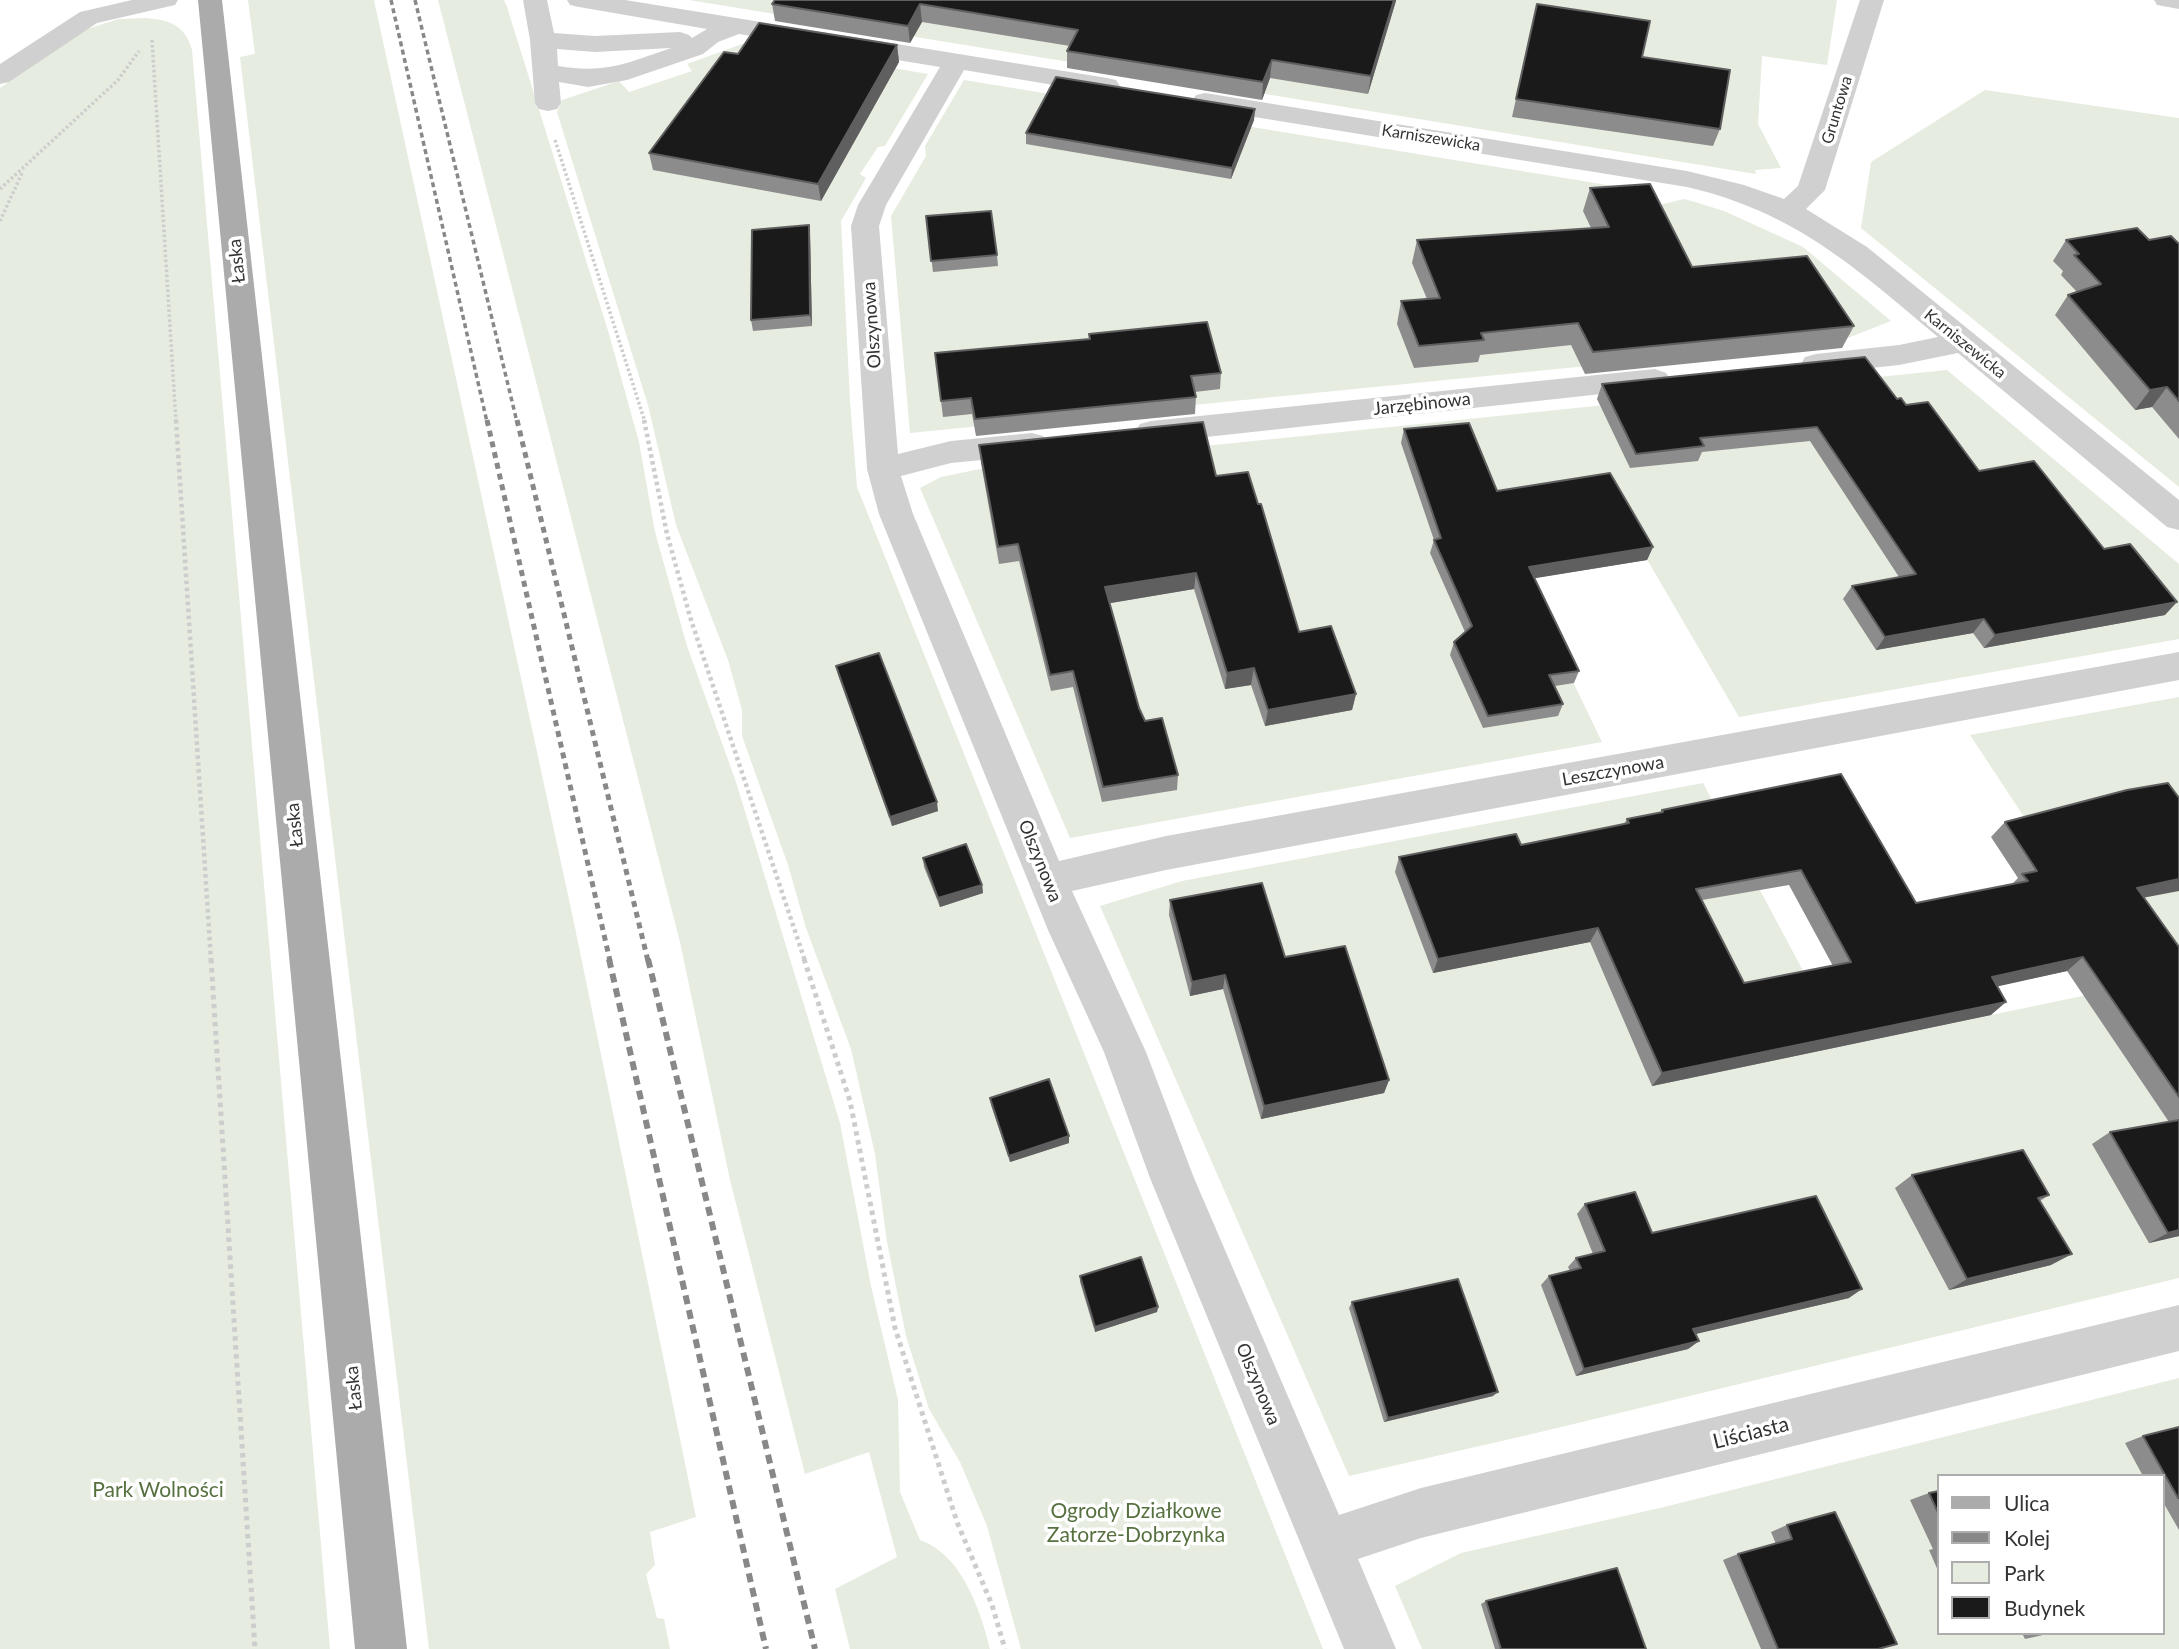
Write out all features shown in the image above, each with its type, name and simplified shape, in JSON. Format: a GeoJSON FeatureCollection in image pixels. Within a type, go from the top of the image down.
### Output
{"type":"FeatureCollection","features":[{"type":"Feature","properties":{"kind":"main road","name":"Łaska"},"geometry":{"type":"LineString","coordinates":[[210,0],[381,1649]]}},
{"type":"Feature","properties":{"kind":"street"},"geometry":{"type":"LineString","coordinates":[[535,0],[543,40],[548,103]]}},
{"type":"Feature","properties":{"kind":"street"},"geometry":{"type":"LineString","coordinates":[[579,0],[1130,89]]}},
{"type":"Feature","properties":{"kind":"street","name":"Gruntowa"},"geometry":{"type":"LineString","coordinates":[[1788,210],[1811,190],[1872,0]]}},
{"type":"Feature","properties":{"kind":"street"},"geometry":{"type":"LineString","coordinates":[[2166,0],[2179,2]]}},
{"type":"Feature","properties":{"kind":"street"},"geometry":{"type":"LineString","coordinates":[[0,76],[89,17],[159,1]]}},
{"type":"Feature","properties":{"kind":"street"},"geometry":{"type":"LineString","coordinates":[[546,72],[588,79],[618,75],[694,49],[709,37],[738,25]]}},
{"type":"Feature","properties":{"kind":"street"},"geometry":{"type":"LineString","coordinates":[[543,40],[595,44],[709,37]]}},
{"type":"Feature","properties":{"kind":"street","name":"Olszynowa"},"geometry":{"type":"LineString","coordinates":[[956,61],[872,205],[865,226],[883,469],[897,514],[1048,880],[1119,1041],[1178,1191],[1370,1649]]}},
{"type":"Feature","properties":{"kind":"street","name":"Karniszewicka"},"geometry":{"type":"LineString","coordinates":[[1184,98],[1687,179],[1744,193],[1788,210],[1813,223],[1857,254],[2179,519]]}},
{"type":"Feature","properties":{"kind":"street"},"geometry":{"type":"LineString","coordinates":[[1789,366],[1899,355],[1962,342]]}},
{"type":"Feature","properties":{"kind":"street","name":"Jarzębinowa"},"geometry":{"type":"LineString","coordinates":[[1116,435],[1679,378]]}},
{"type":"Feature","properties":{"kind":"street"},"geometry":{"type":"LineString","coordinates":[[883,469],[951,452],[1061,441]]}},
{"type":"Feature","properties":{"kind":"street","name":"Leszczynowa"},"geometry":{"type":"LineString","coordinates":[[1048,880],[1180,851],[2179,666]]}},
{"type":"Feature","properties":{"kind":"street","name":"Liściasta"},"geometry":{"type":"LineString","coordinates":[[1326,1545],[1421,1513],[2179,1328]]}},
{"type":"Feature","properties":{"kind":"path"},"geometry":{"type":"LineString","coordinates":[[159,1],[153,79],[255,1649]]}},
{"type":"Feature","properties":{"kind":"path"},"geometry":{"type":"LineString","coordinates":[[0,189],[118,80],[139,51]]}},
{"type":"Feature","properties":{"kind":"path"},"geometry":{"type":"LineString","coordinates":[[548,103],[552,128],[647,429],[667,534],[691,620],[850,1101],[895,1328],[957,1522],[992,1605],[1005,1649]]}},
{"type":"Feature","properties":{"kind":"path"},"geometry":{"type":"LineString","coordinates":[[0,221],[24,168]]}},
{"type":"Feature","properties":{"kind":"green space"},"geometry":{"type":"Polygon","coordinates":[[[248,0],[374,0],[573,918],[696,1517],[650,1532],[655,1565],[646,1574],[657,1618],[664,1619],[670,1649],[429,1649],[240,57],[255,54],[248,0]]]}},
{"type":"Feature","properties":{"kind":"green space"},"geometry":{"type":"Polygon","coordinates":[[[438,0],[504,0],[507,7],[609,334],[639,442],[655,532],[687,646],[736,782],[840,1123],[871,1286],[898,1400],[900,1492],[920,1540],[935,1547],[947,1558],[967,1585],[981,1617],[990,1649],[850,1649],[835,1589],[897,1557],[869,1452],[805,1474],[730,1180],[680,942],[438,0]]]}},
{"type":"Feature","properties":{"kind":"green space"},"geometry":{"type":"Polygon","coordinates":[[[689,0],[1837,0],[1827,65],[1762,56],[1758,124],[1781,168],[1755,170],[1756,174],[689,0]]]}},
{"type":"Feature","properties":{"kind":"green space","name":"Park Wolności"},"geometry":{"type":"Polygon","coordinates":[[[146,18],[169,22],[181,29],[192,50],[330,1649],[0,1649],[0,88],[87,29],[119,19],[146,18]]]}},
{"type":"Feature","properties":{"kind":"green space","name":"Ogrody Działkowe Zatorze-Dobrzynka"},"geometry":{"type":"Polygon","coordinates":[[[745,43],[928,74],[885,146],[878,147],[860,174],[866,178],[841,221],[857,487],[1323,1649],[1021,1649],[987,1526],[960,1462],[929,1409],[906,1336],[887,1242],[875,1154],[851,1049],[806,928],[788,865],[742,736],[742,710],[728,660],[676,525],[648,405],[557,112],[562,100],[619,81],[629,92],[692,71],[687,64],[745,43]]]}},
{"type":"Feature","properties":{"kind":"green space"},"geometry":{"type":"Polygon","coordinates":[[[964,80],[1638,190],[1655,206],[1684,199],[1724,211],[1803,247],[1891,321],[1840,341],[910,433],[891,216],[926,156],[925,146],[964,80]]]}},
{"type":"Feature","properties":{"kind":"green space"},"geometry":{"type":"Polygon","coordinates":[[[1985,90],[2179,118],[2179,487],[1861,228],[1871,162],[1985,90]]]}},
{"type":"Feature","properties":{"kind":"green space"},"geometry":{"type":"Polygon","coordinates":[[[1947,370],[2179,564],[2179,639],[1739,717],[1624,520],[1505,541],[1602,742],[1070,838],[920,488],[941,477],[980,469],[1947,370]]]}},
{"type":"Feature","properties":{"kind":"green space"},"geometry":{"type":"Polygon","coordinates":[[[2179,697],[2179,1278],[1349,1476],[1100,906],[1182,881],[1703,783],[1843,1046],[2135,985],[1970,735],[2179,697]]]}},
{"type":"Feature","properties":{"kind":"green space"},"geometry":{"type":"Polygon","coordinates":[[[2179,1378],[2179,1649],[1422,1649],[1395,1586],[1461,1553],[1664,1507],[2179,1378]]]}},
{"type":"Feature","properties":{"kind":"building"},"geometry":{"type":"Polygon","coordinates":[[[775,0],[1394,0],[1371,76],[1272,60],[1263,82],[1067,51],[1078,30],[920,4],[908,26],[772,4],[775,0]]]}},
{"type":"Feature","properties":{"kind":"building"},"geometry":{"type":"Polygon","coordinates":[[[1537,4],[1650,21],[1642,57],[1730,70],[1720,129],[1516,99],[1537,4]]]}},
{"type":"Feature","properties":{"kind":"building"},"geometry":{"type":"Polygon","coordinates":[[[759,23],[897,45],[818,184],[649,153],[724,52],[738,54],[759,23]]]}},
{"type":"Feature","properties":{"kind":"building"},"geometry":{"type":"Polygon","coordinates":[[[1056,77],[1255,109],[1232,168],[1026,133],[1056,77]]]}},
{"type":"Feature","properties":{"kind":"building"},"geometry":{"type":"Polygon","coordinates":[[[1650,184],[1692,267],[1807,256],[1854,326],[1593,352],[1578,323],[1481,333],[1484,340],[1419,346],[1401,301],[1440,298],[1417,240],[1609,227],[1590,188],[1650,184]]]}},
{"type":"Feature","properties":{"kind":"building"},"geometry":{"type":"Polygon","coordinates":[[[991,211],[997,255],[931,261],[926,216],[991,211]]]}},
{"type":"Feature","properties":{"kind":"building"},"geometry":{"type":"Polygon","coordinates":[[[809,225],[810,315],[751,320],[752,230],[809,225]]]}},
{"type":"Feature","properties":{"kind":"building"},"geometry":{"type":"Polygon","coordinates":[[[2137,228],[2149,240],[2171,236],[2179,244],[2179,401],[2167,387],[2150,390],[2068,295],[2101,284],[2074,255],[2079,254],[2066,240],[2137,228]]]}},
{"type":"Feature","properties":{"kind":"building"},"geometry":{"type":"Polygon","coordinates":[[[1207,322],[1221,373],[1191,376],[1196,397],[975,419],[971,398],[941,401],[935,353],[1090,339],[1089,334],[1207,322]]]}},
{"type":"Feature","properties":{"kind":"building"},"geometry":{"type":"Polygon","coordinates":[[[1865,357],[1897,399],[1901,398],[1906,405],[1928,402],[1979,471],[2034,461],[2104,549],[2130,544],[2177,602],[1995,635],[1984,619],[1885,637],[1852,586],[1916,574],[1817,427],[1700,438],[1704,446],[1636,454],[1602,384],[1865,357]]]}},
{"type":"Feature","properties":{"kind":"building"},"geometry":{"type":"Polygon","coordinates":[[[1203,422],[1216,476],[1248,472],[1258,504],[1261,504],[1299,632],[1331,626],[1356,694],[1268,710],[1254,668],[1227,673],[1196,573],[1105,587],[1139,708],[1145,721],[1162,718],[1178,775],[1103,787],[1073,671],[1050,675],[1018,544],[998,547],[979,445],[1203,422]]]}},
{"type":"Feature","properties":{"kind":"building"},"geometry":{"type":"Polygon","coordinates":[[[1469,423],[1497,491],[1610,473],[1653,547],[1529,567],[1579,671],[1549,675],[1563,704],[1488,716],[1454,642],[1472,626],[1434,540],[1441,538],[1404,429],[1469,423]]]}},
{"type":"Feature","properties":{"kind":"building"},"geometry":{"type":"Polygon","coordinates":[[[879,653],[937,802],[890,817],[836,666],[879,653]]]}},
{"type":"Feature","properties":{"kind":"building"},"geometry":{"type":"Polygon","coordinates":[[[1841,774],[1916,903],[2028,881],[2022,874],[2037,871],[2005,822],[2127,790],[2168,783],[2179,798],[2179,879],[2137,888],[2179,947],[2179,1097],[2083,957],[1992,977],[2006,1002],[1662,1073],[1598,928],[1438,959],[1399,857],[1516,834],[1521,845],[1629,823],[1627,819],[1663,812],[1662,810],[1841,774]],[[1801,870],[1696,889],[1744,983],[1851,962],[1801,870]]]}},
{"type":"Feature","properties":{"kind":"building"},"geometry":{"type":"Polygon","coordinates":[[[966,844],[982,885],[938,898],[923,858],[966,844]]]}},
{"type":"Feature","properties":{"kind":"building"},"geometry":{"type":"Polygon","coordinates":[[[1262,883],[1285,957],[1345,946],[1389,1080],[1264,1106],[1225,975],[1192,982],[1170,900],[1262,883]]]}},
{"type":"Feature","properties":{"kind":"building"},"geometry":{"type":"Polygon","coordinates":[[[1049,1079],[1069,1136],[1009,1156],[990,1098],[1049,1079]]]}},
{"type":"Feature","properties":{"kind":"building"},"geometry":{"type":"Polygon","coordinates":[[[2179,1120],[2179,1230],[2168,1233],[2110,1132],[2179,1120]]]}},
{"type":"Feature","properties":{"kind":"building"},"geometry":{"type":"Polygon","coordinates":[[[2023,1150],[2049,1195],[2038,1198],[2072,1254],[1967,1279],[1912,1175],[2023,1150]]]}},
{"type":"Feature","properties":{"kind":"building"},"geometry":{"type":"Polygon","coordinates":[[[1635,1192],[1652,1233],[1816,1196],[1862,1289],[1693,1329],[1699,1341],[1584,1369],[1549,1276],[1581,1268],[1576,1258],[1605,1251],[1585,1204],[1635,1192]]]}},
{"type":"Feature","properties":{"kind":"building"},"geometry":{"type":"Polygon","coordinates":[[[1141,1257],[1158,1307],[1095,1327],[1080,1276],[1141,1257]]]}},
{"type":"Feature","properties":{"kind":"building"},"geometry":{"type":"Polygon","coordinates":[[[1458,1279],[1498,1392],[1388,1418],[1352,1302],[1458,1279]]]}},
{"type":"Feature","properties":{"kind":"building"},"geometry":{"type":"Polygon","coordinates":[[[2179,1427],[2179,1498],[2178,1498],[2143,1436],[2179,1427]]]}},
{"type":"Feature","properties":{"kind":"building"},"geometry":{"type":"Polygon","coordinates":[[[1938,1491],[1938,1513],[1929,1493],[1938,1491]]]}},
{"type":"Feature","properties":{"kind":"building"},"geometry":{"type":"Polygon","coordinates":[[[1835,1512],[1897,1644],[1878,1649],[1778,1649],[1738,1554],[1792,1539],[1787,1525],[1835,1512]]]}},
{"type":"Feature","properties":{"kind":"building"},"geometry":{"type":"Polygon","coordinates":[[[1617,1568],[1646,1649],[1501,1649],[1486,1601],[1617,1568]]]}},
{"type":"Feature","properties":{"kind":"railway"},"geometry":{"type":"LineString","coordinates":[[391,0],[487,422]]}},
{"type":"Feature","properties":{"kind":"railway"},"geometry":{"type":"LineString","coordinates":[[415,0],[517,422]]}},
{"type":"Feature","properties":{"kind":"railway"},"geometry":{"type":"LineString","coordinates":[[487,420],[610,961]]}},
{"type":"Feature","properties":{"kind":"railway"},"geometry":{"type":"LineString","coordinates":[[517,420],[648,961]]}},
{"type":"Feature","properties":{"kind":"railway"},"geometry":{"type":"LineString","coordinates":[[609,959],[766,1649]]}},
{"type":"Feature","properties":{"kind":"railway"},"geometry":{"type":"LineString","coordinates":[[648,959],[815,1649]]}}]}
